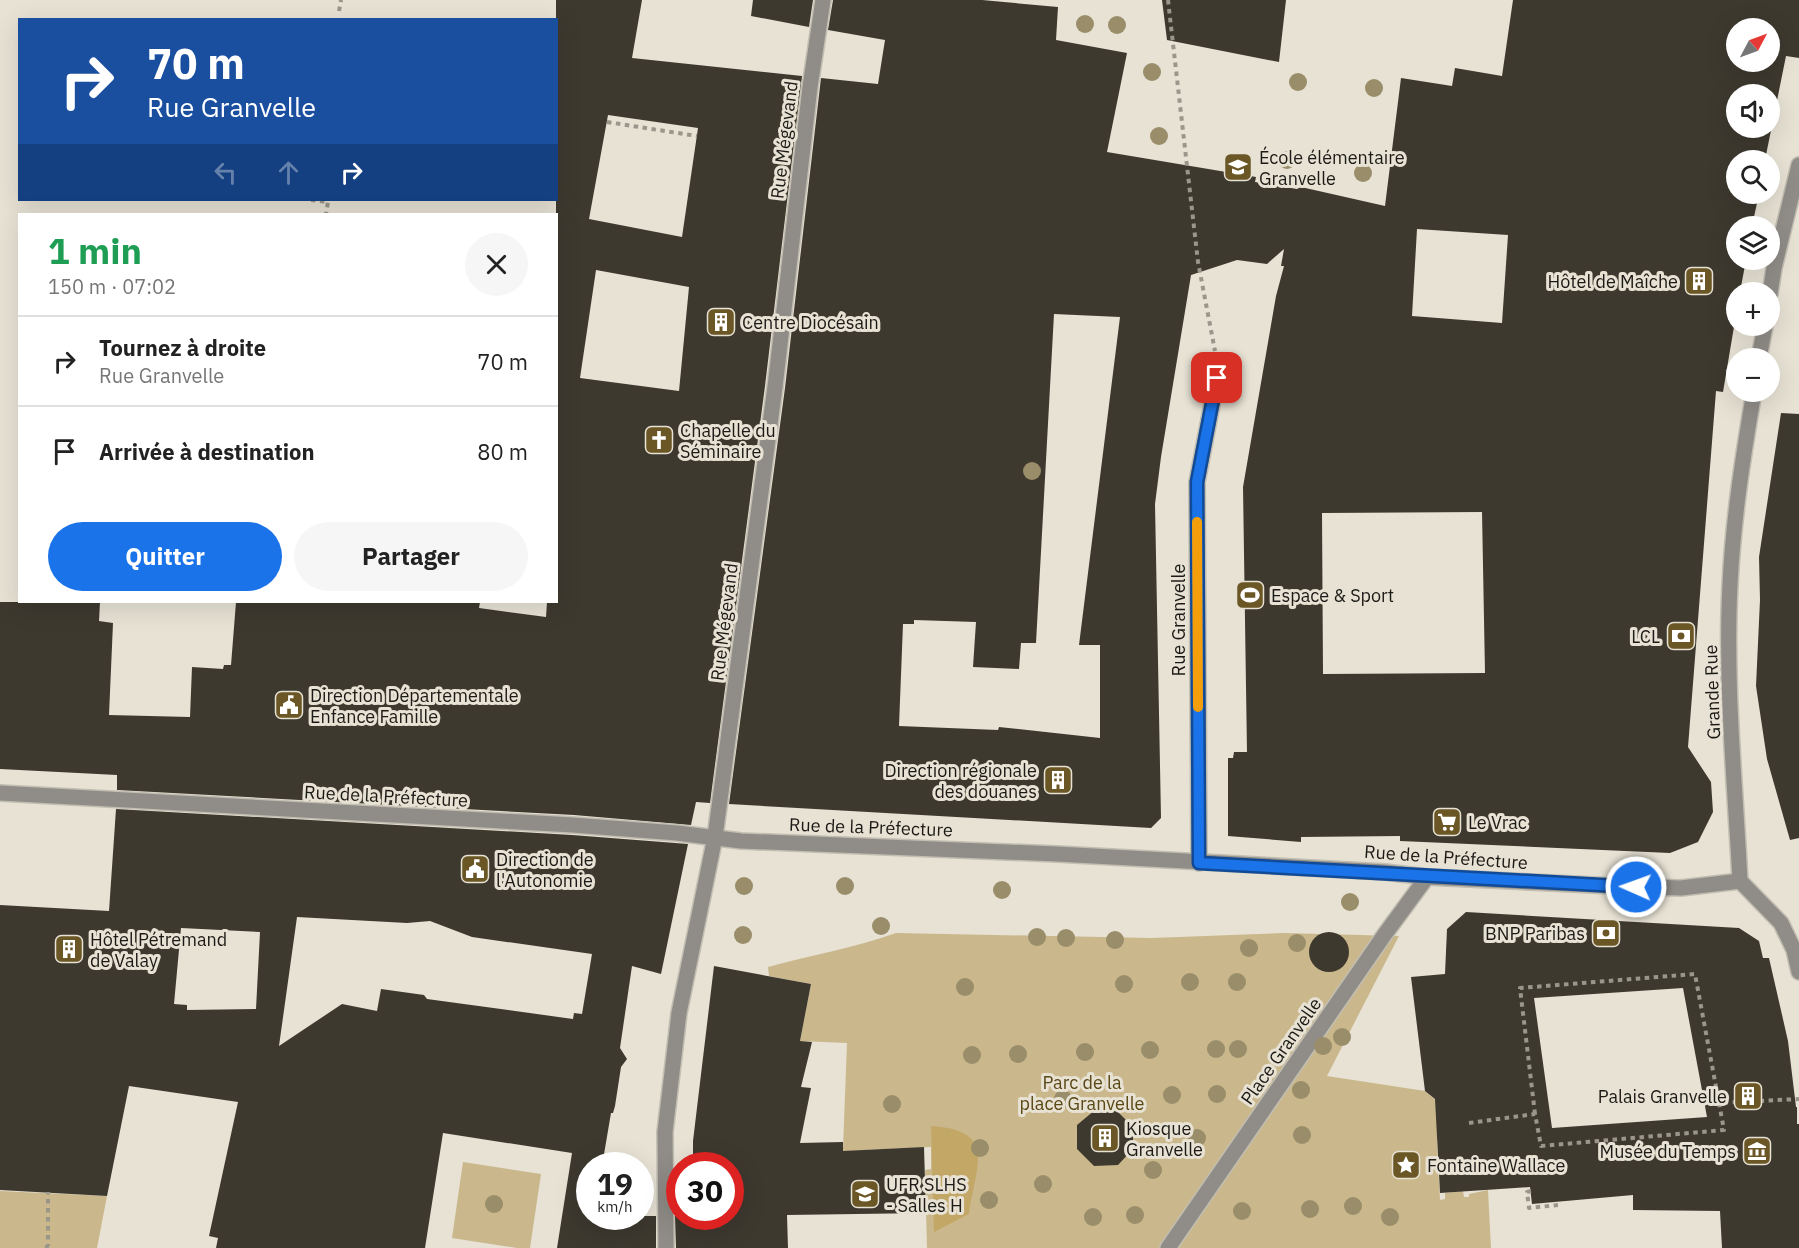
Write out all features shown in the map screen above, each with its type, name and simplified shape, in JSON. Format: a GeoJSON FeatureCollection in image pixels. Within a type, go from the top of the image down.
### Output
{"type":"FeatureCollection","features":[{"type":"Feature","properties":{"kind":"street","name":"Rue Mégevand"},"geometry":{"type":"LineString","coordinates":[[666,1248],[665,1132],[679,1013],[716,837],[775,387],[810,87],[823,0]]}},
{"type":"Feature","properties":{"kind":"street"},"geometry":{"type":"LineString","coordinates":[[1773,282],[1799,165]]}},
{"type":"Feature","properties":{"kind":"street","name":"Rue Granvelle"},"geometry":{"type":"LineString","coordinates":[[1199,863],[1197,482],[1217,378]]}},
{"type":"Feature","properties":{"kind":"street","name":"Grande Rue"},"geometry":{"type":"LineString","coordinates":[[1740,881],[1729,683],[1730,586],[1737,492],[1752,402]]}},
{"type":"Feature","properties":{"kind":"street","name":"Rue de la Préfecture"},"geometry":{"type":"LineString","coordinates":[[0,794],[573,825],[741,841],[1057,854],[1385,872],[1427,877],[1681,888],[1740,881]]}},
{"type":"Feature","properties":{"kind":"street","name":"Place Granvelle"},"geometry":{"type":"LineString","coordinates":[[1168,1248],[1385,934],[1427,877]]}},
{"type":"Feature","properties":{"kind":"street"},"geometry":{"type":"LineString","coordinates":[[1740,881],[1781,923],[1794,950],[1799,972]]}},
{"type":"Feature","properties":{"kind":"path"},"geometry":{"type":"LineString","coordinates":[[339,10],[341,0]]}},
{"type":"Feature","properties":{"kind":"path"},"geometry":{"type":"LineString","coordinates":[[1168,0],[1198,262],[1215,353]]}},
{"type":"Feature","properties":{"kind":"path"},"geometry":{"type":"LineString","coordinates":[[607,122],[697,136]]}},
{"type":"Feature","properties":{"kind":"path"},"geometry":{"type":"LineString","coordinates":[[320,201],[328,202],[326,213]]}},
{"type":"Feature","properties":{"kind":"path"},"geometry":{"type":"LineString","coordinates":[[1695,974],[1719,1103],[1724,1130],[1540,1146],[1520,988],[1695,974]]}},
{"type":"Feature","properties":{"kind":"path"},"geometry":{"type":"LineString","coordinates":[[1719,1103],[1799,1099]]}},
{"type":"Feature","properties":{"kind":"path"},"geometry":{"type":"LineString","coordinates":[[1469,1123],[1535,1114]]}},
{"type":"Feature","properties":{"kind":"path"},"geometry":{"type":"LineString","coordinates":[[1530,1191],[1527,1192],[1529,1208],[1558,1205]]}},
{"type":"Feature","properties":{"kind":"path"},"geometry":{"type":"LineString","coordinates":[[46,1248],[48,1245],[48,1192]]}},
{"type":"Feature","properties":{"kind":"green space","name":"Parc de la place Granvelle"},"geometry":{"type":"Polygon","coordinates":[[[896,933],[1152,938],[1283,933],[1399,936],[1327,1076],[1425,1091],[1437,1101],[1440,1200],[1445,1199],[1445,1193],[1463,1191],[1464,1197],[1469,1197],[1469,1194],[1488,1190],[1491,1248],[927,1248],[925,1170],[931,1169],[931,1147],[865,1150],[842,1174],[847,1043],[800,1041],[811,984],[769,976],[768,967],[896,933]]]}},
{"type":"Feature","properties":{"kind":"green space"},"geometry":{"type":"Polygon","coordinates":[[[463,1162],[541,1174],[530,1248],[452,1238],[463,1162]]]}},
{"type":"Feature","properties":{"kind":"green space"},"geometry":{"type":"Polygon","coordinates":[[[0,1191],[107,1196],[97,1248],[0,1248],[0,1191]]]}},
{"type":"Feature","properties":{"kind":"shaded area"},"geometry":{"type":"Polygon","coordinates":[[[931,1126],[952,1129],[966,1135],[974,1143],[978,1154],[978,1167],[969,1214],[934,1232],[931,1126]]]}},
{"type":"Feature","properties":{"kind":"building"},"geometry":{"type":"Polygon","coordinates":[[[556,0],[642,0],[632,58],[802,76],[765,386],[710,803],[696,802],[691,825],[574,815],[117,790],[117,775],[0,769],[0,602],[100,603],[99,621],[113,623],[109,715],[190,717],[192,667],[223,669],[224,665],[231,665],[236,603],[480,603],[479,608],[546,617],[547,603],[558,603],[558,213],[556,213],[556,201],[558,201],[558,18],[556,18],[556,0]],[[608,115],[589,219],[682,237],[698,128],[608,115]],[[596,270],[580,378],[679,391],[689,287],[596,270]]]}},
{"type":"Feature","properties":{"kind":"building"},"geometry":{"type":"Polygon","coordinates":[[[753,0],[813,0],[809,27],[751,16],[753,0]]]}},
{"type":"Feature","properties":{"kind":"building"},"geometry":{"type":"Polygon","coordinates":[[[833,0],[982,0],[1058,7],[1056,40],[1127,53],[1107,152],[1256,177],[1255,182],[1297,189],[1301,187],[1385,206],[1401,78],[1452,86],[1455,68],[1502,76],[1513,0],[1799,0],[1799,58],[1786,56],[1780,86],[1726,84],[1726,138],[1769,138],[1767,150],[1726,150],[1726,204],[1757,204],[1754,216],[1726,216],[1726,270],[1744,270],[1742,282],[1726,282],[1726,336],[1732,336],[1730,348],[1726,348],[1723,392],[1716,391],[1688,747],[1711,782],[1713,812],[1698,842],[1670,853],[1400,841],[1400,836],[1301,837],[1301,842],[1228,836],[1228,758],[1233,758],[1234,752],[1247,752],[1243,487],[1276,296],[1284,266],[1281,266],[1284,249],[1267,264],[1237,260],[1191,275],[1155,504],[1161,818],[1151,828],[729,804],[785,388],[821,78],[878,84],[885,40],[828,30],[833,0]],[[1417,229],[1412,316],[1502,323],[1508,235],[1417,229]],[[1054,314],[1036,643],[1021,643],[1019,669],[973,667],[976,622],[914,620],[914,624],[903,624],[899,726],[998,730],[999,727],[1100,738],[1100,645],[1079,645],[1120,317],[1054,314]],[[1482,512],[1322,513],[1323,674],[1485,673],[1482,512]]]}},
{"type":"Feature","properties":{"kind":"building"},"geometry":{"type":"Polygon","coordinates":[[[1162,0],[1286,0],[1279,62],[1167,40],[1162,0]]]}},
{"type":"Feature","properties":{"kind":"building"},"geometry":{"type":"Polygon","coordinates":[[[1781,413],[1799,414],[1799,838],[1790,840],[1767,759],[1756,686],[1760,600],[1759,557],[1781,413]]]}},
{"type":"Feature","properties":{"kind":"building"},"geometry":{"type":"Polygon","coordinates":[[[116,809],[572,835],[688,844],[661,974],[632,966],[620,1048],[627,1059],[621,1067],[604,1152],[576,1152],[576,1230],[654,1230],[654,1216],[656,1216],[656,1248],[557,1248],[572,1153],[443,1133],[425,1248],[216,1248],[218,1238],[209,1236],[238,1102],[129,1086],[107,1196],[0,1190],[0,905],[109,911],[116,809]],[[297,917],[279,1046],[342,1004],[377,1011],[381,989],[424,995],[427,999],[573,1019],[574,1013],[582,1014],[592,954],[472,937],[430,921],[407,923],[297,917]],[[181,928],[174,1004],[187,1005],[187,1010],[256,1009],[260,932],[181,928]]]}},
{"type":"Feature","properties":{"kind":"building","name":"Palais Granvelle"},"geometry":{"type":"Polygon","coordinates":[[[1466,912],[1739,928],[1759,941],[1763,958],[1769,958],[1788,1041],[1797,1107],[1799,1248],[1722,1248],[1720,1211],[1633,1210],[1633,1195],[1532,1204],[1530,1187],[1440,1193],[1435,1099],[1425,1091],[1411,977],[1445,974],[1447,929],[1466,912]],[[1683,988],[1534,998],[1552,1128],[1707,1117],[1683,988]]]}},
{"type":"Feature","properties":{"kind":"building"},"geometry":{"type":"Polygon","coordinates":[[[1329,932],[1343,938],[1349,952],[1343,966],[1329,972],[1315,966],[1309,952],[1315,938],[1329,932]]]}},
{"type":"Feature","properties":{"kind":"building"},"geometry":{"type":"Polygon","coordinates":[[[714,966],[811,984],[800,1041],[812,1042],[801,1087],[811,1088],[800,1143],[843,1142],[843,1151],[924,1147],[926,1213],[787,1215],[788,1248],[676,1248],[675,1230],[744,1230],[744,1152],[693,1152],[714,966]]]}},
{"type":"Feature","properties":{"kind":"building","name":"Kiosque Granvelle"},"geometry":{"type":"Polygon","coordinates":[[[1095,1110],[1117,1111],[1133,1127],[1133,1149],[1118,1165],[1094,1166],[1077,1149],[1077,1125],[1095,1110]]]}},
{"type":"Feature","properties":{"kind":"slow traffic"},"geometry":{"type":"LineString","coordinates":[[1197,522],[1198,707]]}},
{"type":"Feature","properties":{"kind":"place","name":"École élémentaire Granvelle"},"geometry":{"type":"Point","coordinates":[1238,167]}},
{"type":"Feature","properties":{"kind":"place","name":"Hôtel de Maîche"},"geometry":{"type":"Point","coordinates":[1699,281]}},
{"type":"Feature","properties":{"kind":"place","name":"Centre Diocésain"},"geometry":{"type":"Point","coordinates":[721,322]}},
{"type":"Feature","properties":{"kind":"place","name":"Chapelle du Séminaire"},"geometry":{"type":"Point","coordinates":[659,440]}},
{"type":"Feature","properties":{"kind":"place","name":"Espace & Sport"},"geometry":{"type":"Point","coordinates":[1250,595]}},
{"type":"Feature","properties":{"kind":"place","name":"LCL"},"geometry":{"type":"Point","coordinates":[1681,636]}},
{"type":"Feature","properties":{"kind":"place","name":"Direction Départementale Enfance Famille"},"geometry":{"type":"Point","coordinates":[289,705]}},
{"type":"Feature","properties":{"kind":"place","name":"Direction régionale des douanes"},"geometry":{"type":"Point","coordinates":[1058,780]}},
{"type":"Feature","properties":{"kind":"place","name":"Le Vrac"},"geometry":{"type":"Point","coordinates":[1447,822]}},
{"type":"Feature","properties":{"kind":"place","name":"Direction de l'Autonomie"},"geometry":{"type":"Point","coordinates":[475,869]}},
{"type":"Feature","properties":{"kind":"place","name":"BNP Paribas"},"geometry":{"type":"Point","coordinates":[1606,933]}},
{"type":"Feature","properties":{"kind":"place","name":"Hôtel Pétremand de Valay"},"geometry":{"type":"Point","coordinates":[69,949]}},
{"type":"Feature","properties":{"kind":"place","name":"Palais Granvelle"},"geometry":{"type":"Point","coordinates":[1748,1096]}},
{"type":"Feature","properties":{"kind":"place","name":"Kiosque Granvelle"},"geometry":{"type":"Point","coordinates":[1105,1138]}},
{"type":"Feature","properties":{"kind":"place","name":"Musée du Temps"},"geometry":{"type":"Point","coordinates":[1757,1151]}},
{"type":"Feature","properties":{"kind":"place","name":"Fontaine Wallace"},"geometry":{"type":"Point","coordinates":[1406,1165]}},
{"type":"Feature","properties":{"kind":"place","name":"UFR SLHS - Salles H"},"geometry":{"type":"Point","coordinates":[865,1194]}},
{"type":"Feature","properties":{"kind":"route"},"geometry":{"type":"LineString","coordinates":[[1217,378],[1197,482],[1199,863],[1636,887]]}}]}
